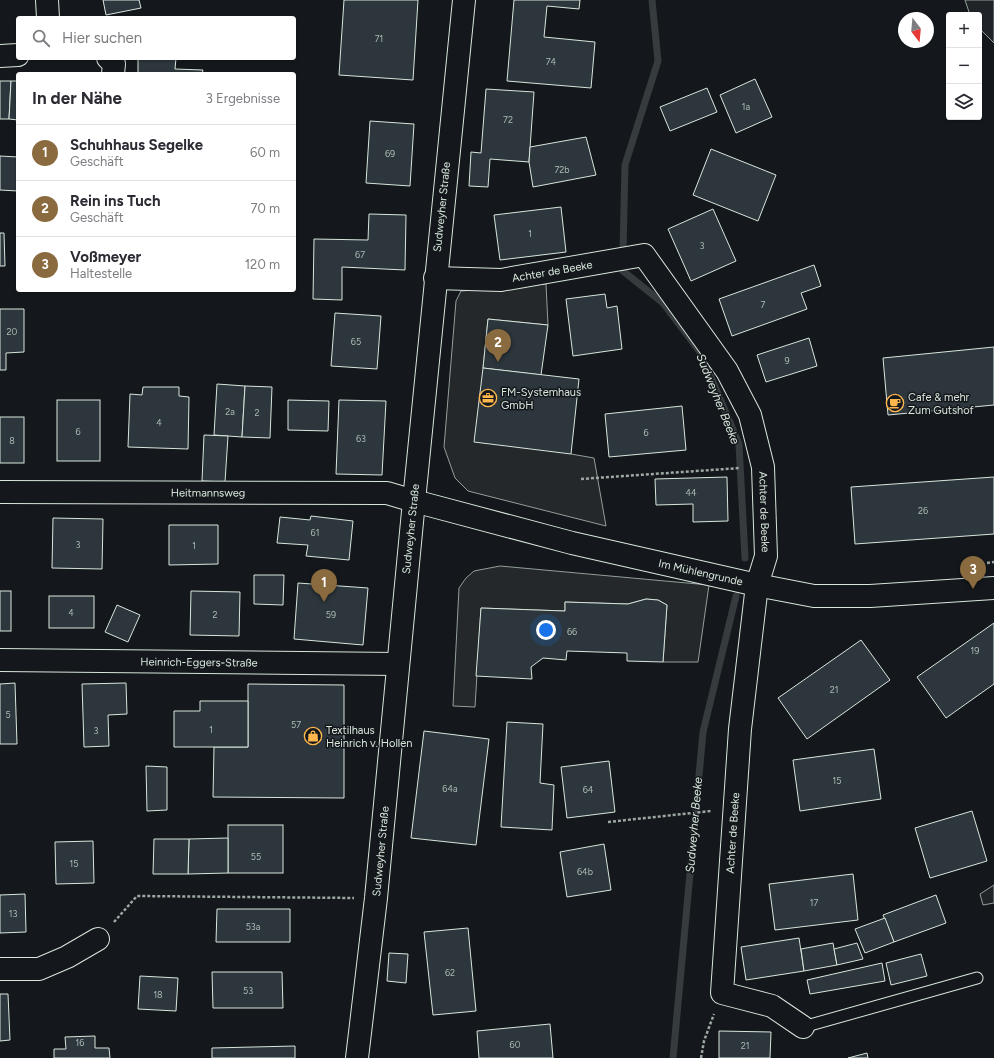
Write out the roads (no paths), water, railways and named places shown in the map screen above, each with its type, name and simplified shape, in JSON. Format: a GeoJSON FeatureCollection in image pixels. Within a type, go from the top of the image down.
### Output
{"type":"FeatureCollection","features":[{"type":"Feature","properties":{"kind":"street"},"geometry":{"type":"LineString","coordinates":[[47,0],[48,16]]}},
{"type":"Feature","properties":{"kind":"street","name":"Sudweyher Straße"},"geometry":{"type":"LineString","coordinates":[[357,1058],[376,898],[435,278],[464,0]]}},
{"type":"Feature","properties":{"kind":"street"},"geometry":{"type":"LineString","coordinates":[[0,56],[16,55]]}},
{"type":"Feature","properties":{"kind":"street"},"geometry":{"type":"LineString","coordinates":[[110,60],[114,64],[113,72]]}},
{"type":"Feature","properties":{"kind":"street","name":"Achter de Beeke"},"geometry":{"type":"LineString","coordinates":[[435,278],[501,280],[644,256],[727,370],[750,415],[763,467],[766,556],[757,585],[740,729],[722,993],[772,1006],[803,1027]]}},
{"type":"Feature","properties":{"kind":"street","name":"Heitmannsweg"},"geometry":{"type":"LineString","coordinates":[[0,492],[387,493],[414,501]]}},
{"type":"Feature","properties":{"kind":"street","name":"Im Mühlengrunde"},"geometry":{"type":"LineString","coordinates":[[414,501],[572,543],[757,585],[814,596],[870,596],[994,588]]}},
{"type":"Feature","properties":{"kind":"street","name":"Heinrich-Eggers-Straße"},"geometry":{"type":"LineString","coordinates":[[0,660],[398,664]]}},
{"type":"Feature","properties":{"kind":"street"},"geometry":{"type":"LineString","coordinates":[[0,969],[39,969],[67,957],[98,939]]}},
{"type":"Feature","properties":{"kind":"lane"},"geometry":{"type":"LineString","coordinates":[[803,1027],[976,978]]}},
{"type":"Feature","properties":{"kind":"waterway","name":"Sudweyher Beeke"},"geometry":{"type":"LineString","coordinates":[[623,251],[625,165],[658,61],[652,0]]}},
{"type":"Feature","properties":{"kind":"waterway","name":"Sudweyher Beeke"},"geometry":{"type":"LineString","coordinates":[[623,271],[663,303],[700,352],[716,389],[739,444],[745,558]]}},
{"type":"Feature","properties":{"kind":"waterway","name":"Sudweyher Beeke"},"geometry":{"type":"LineString","coordinates":[[673,1058],[703,732],[736,596]]}},
{"type":"Feature","properties":{"kind":"place","name":"Rein ins Tuch"},"geometry":{"type":"Point","coordinates":[498,362]}},
{"type":"Feature","properties":{"kind":"place","name":"FM-Systemhaus GmbH"},"geometry":{"type":"Point","coordinates":[488,398]}},
{"type":"Feature","properties":{"kind":"place","name":"Cafe & mehr Zum Gutshof"},"geometry":{"type":"Point","coordinates":[895,403]}},
{"type":"Feature","properties":{"kind":"place","name":"Voßmeyer"},"geometry":{"type":"Point","coordinates":[973,589]}},
{"type":"Feature","properties":{"kind":"place","name":"Schuhhaus Segelke"},"geometry":{"type":"Point","coordinates":[324,602]}},
{"type":"Feature","properties":{"kind":"place","name":"Textilhaus Heinrich v. Hollen"},"geometry":{"type":"Point","coordinates":[313,736]}}]}
